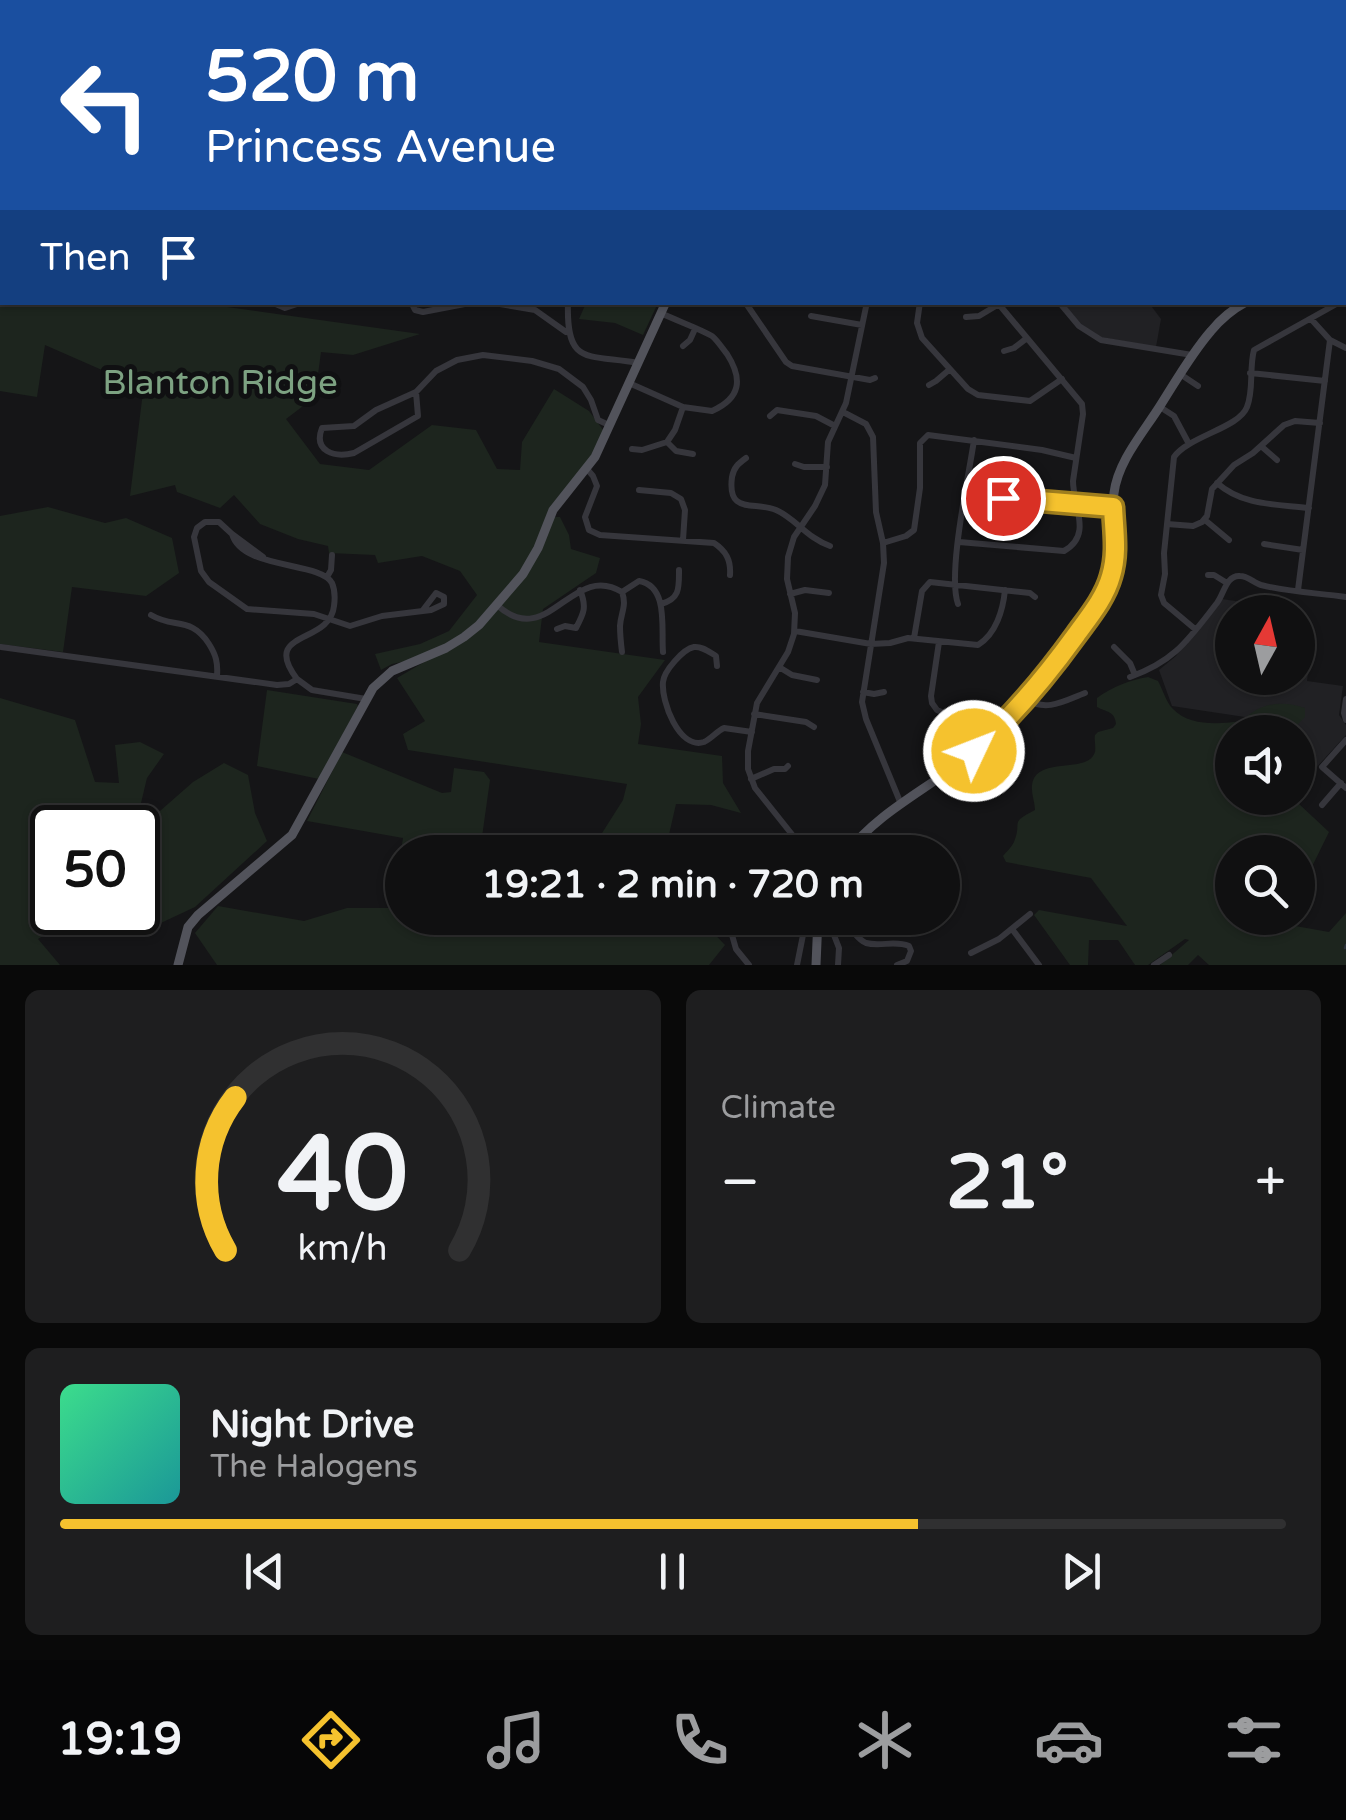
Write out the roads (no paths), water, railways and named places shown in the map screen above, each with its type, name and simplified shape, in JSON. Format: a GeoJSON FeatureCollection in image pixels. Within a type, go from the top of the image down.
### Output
{"type":"FeatureCollection","features":[{"type":"Feature","properties":{"kind":"main road"},"geometry":{"type":"LineString","coordinates":[[864,835],[991,736],[1027,698],[1093,612],[1108,587],[1116,554],[1113,507],[1120,470],[1192,355],[1213,328],[1241,305]]}},
{"type":"Feature","properties":{"kind":"main road"},"geometry":{"type":"LineString","coordinates":[[178,965],[188,927],[198,915],[292,835],[378,683],[392,672],[460,641],[479,625],[530,562],[549,517],[587,469],[664,308]]}},
{"type":"Feature","properties":{"kind":"main road"},"geometry":{"type":"LineString","coordinates":[[816,935],[816,965]]}},
{"type":"Feature","properties":{"kind":"street"},"geometry":{"type":"LineString","coordinates":[[412,305],[423,312],[459,305]]}},
{"type":"Feature","properties":{"kind":"street"},"geometry":{"type":"LineString","coordinates":[[520,305],[535,310],[567,332]]}},
{"type":"Feature","properties":{"kind":"street"},"geometry":{"type":"LineString","coordinates":[[568,305],[567,332],[580,353],[638,363]]}},
{"type":"Feature","properties":{"kind":"street"},"geometry":{"type":"LineString","coordinates":[[747,305],[786,362],[799,368],[875,378]]}},
{"type":"Feature","properties":{"kind":"street"},"geometry":{"type":"LineString","coordinates":[[792,835],[766,805],[752,779],[748,758],[754,714],[760,695],[795,631],[787,579],[788,557],[799,528],[821,497],[828,442],[843,412],[866,305]]}},
{"type":"Feature","properties":{"kind":"street"},"geometry":{"type":"LineString","coordinates":[[920,305],[920,335],[975,393],[1024,401],[1035,399],[1062,379]]}},
{"type":"Feature","properties":{"kind":"street"},"geometry":{"type":"LineString","coordinates":[[966,317],[978,316],[995,305]]}},
{"type":"Feature","properties":{"kind":"street"},"geometry":{"type":"LineString","coordinates":[[959,542],[1064,551],[1076,542],[1080,530],[1073,481],[1083,408],[1000,305]]}},
{"type":"Feature","properties":{"kind":"street"},"geometry":{"type":"LineString","coordinates":[[1062,305],[1079,326],[1100,340],[1192,355]]}},
{"type":"Feature","properties":{"kind":"street"},"geometry":{"type":"LineString","coordinates":[[1195,629],[1162,599],[1172,462],[1178,451],[1242,415],[1248,402],[1252,354],[1256,348],[1335,305]]}},
{"type":"Feature","properties":{"kind":"street"},"geometry":{"type":"LineString","coordinates":[[629,383],[683,407],[702,411],[719,408],[734,391],[738,379],[720,343],[664,308]]}},
{"type":"Feature","properties":{"kind":"street"},"geometry":{"type":"LineString","coordinates":[[811,316],[862,325]]}},
{"type":"Feature","properties":{"kind":"street"},"geometry":{"type":"LineString","coordinates":[[1311,318],[1330,340],[1346,348]]}},
{"type":"Feature","properties":{"kind":"street"},"geometry":{"type":"LineString","coordinates":[[558,326],[564,328],[567,321]]}},
{"type":"Feature","properties":{"kind":"street"},"geometry":{"type":"LineString","coordinates":[[682,346],[695,329]]}},
{"type":"Feature","properties":{"kind":"street"},"geometry":{"type":"LineString","coordinates":[[1004,351],[1028,338]]}},
{"type":"Feature","properties":{"kind":"street"},"geometry":{"type":"LineString","coordinates":[[1298,590],[1330,340]]}},
{"type":"Feature","properties":{"kind":"street"},"geometry":{"type":"LineString","coordinates":[[416,392],[418,416],[352,454],[328,452],[320,441],[321,428],[354,426],[378,409],[416,392],[436,371],[467,357],[490,356],[558,368],[578,382],[591,400],[598,420],[609,425]]}},
{"type":"Feature","properties":{"kind":"street"},"geometry":{"type":"LineString","coordinates":[[928,384],[950,369]]}},
{"type":"Feature","properties":{"kind":"street"},"geometry":{"type":"LineString","coordinates":[[1250,373],[1325,381]]}},
{"type":"Feature","properties":{"kind":"street"},"geometry":{"type":"LineString","coordinates":[[1180,374],[1198,386]]}},
{"type":"Feature","properties":{"kind":"street"},"geometry":{"type":"LineString","coordinates":[[632,448],[642,450],[667,442],[683,407]]}},
{"type":"Feature","properties":{"kind":"street"},"geometry":{"type":"LineString","coordinates":[[1158,409],[1174,416],[1189,444]]}},
{"type":"Feature","properties":{"kind":"street"},"geometry":{"type":"LineString","coordinates":[[770,416],[778,410],[814,416],[836,426]]}},
{"type":"Feature","properties":{"kind":"street"},"geometry":{"type":"LineString","coordinates":[[843,412],[866,424],[873,437],[876,512],[884,563],[862,710],[901,805]]}},
{"type":"Feature","properties":{"kind":"street"},"geometry":{"type":"LineString","coordinates":[[1205,520],[1210,492],[1234,465],[1290,422],[1320,423]]}},
{"type":"Feature","properties":{"kind":"street"},"geometry":{"type":"LineString","coordinates":[[883,542],[906,536],[914,527],[923,438],[934,434],[1076,458]]}},
{"type":"Feature","properties":{"kind":"street"},"geometry":{"type":"LineString","coordinates":[[958,604],[956,565],[974,440]]}},
{"type":"Feature","properties":{"kind":"street"},"geometry":{"type":"LineString","coordinates":[[667,442],[676,450],[693,454]]}},
{"type":"Feature","properties":{"kind":"street"},"geometry":{"type":"LineString","coordinates":[[1261,446],[1277,460]]}},
{"type":"Feature","properties":{"kind":"street"},"geometry":{"type":"LineString","coordinates":[[746,458],[734,470],[731,489],[735,499],[776,510],[817,542],[830,546]]}},
{"type":"Feature","properties":{"kind":"street"},"geometry":{"type":"LineString","coordinates":[[795,464],[827,467]]}},
{"type":"Feature","properties":{"kind":"street"},"geometry":{"type":"LineString","coordinates":[[587,469],[597,486],[585,517],[590,530],[600,535],[704,541],[721,548],[729,560],[730,575]]}},
{"type":"Feature","properties":{"kind":"street"},"geometry":{"type":"LineString","coordinates":[[1218,483],[1244,500],[1310,508]]}},
{"type":"Feature","properties":{"kind":"street"},"geometry":{"type":"LineString","coordinates":[[639,490],[679,496],[684,506],[683,540]]}},
{"type":"Feature","properties":{"kind":"street"},"geometry":{"type":"LineString","coordinates":[[966,494],[1113,507]]}},
{"type":"Feature","properties":{"kind":"street"},"geometry":{"type":"LineString","coordinates":[[1167,524],[1193,526],[1205,520]]}},
{"type":"Feature","properties":{"kind":"street"},"geometry":{"type":"LineString","coordinates":[[1205,520],[1229,540]]}},
{"type":"Feature","properties":{"kind":"street"},"geometry":{"type":"LineString","coordinates":[[366,699],[305,687],[286,660],[290,645],[320,630],[329,621],[334,612],[334,592],[327,577],[264,557],[219,522],[204,522],[196,531],[198,563],[209,582],[246,609],[314,614],[329,621],[346,626],[423,610]]}},
{"type":"Feature","properties":{"kind":"street"},"geometry":{"type":"LineString","coordinates":[[1264,544],[1303,550]]}},
{"type":"Feature","properties":{"kind":"street"},"geometry":{"type":"LineString","coordinates":[[327,577],[332,554]]}},
{"type":"Feature","properties":{"kind":"street"},"geometry":{"type":"LineString","coordinates":[[661,604],[678,595],[679,570]]}},
{"type":"Feature","properties":{"kind":"street"},"geometry":{"type":"LineString","coordinates":[[1208,575],[1227,584]]}},
{"type":"Feature","properties":{"kind":"street"},"geometry":{"type":"LineString","coordinates":[[1114,647],[1130,663],[1133,676],[1168,660],[1220,599],[1231,578],[1241,576],[1259,584],[1346,597]]}},
{"type":"Feature","properties":{"kind":"street"},"geometry":{"type":"LineString","coordinates":[[622,592],[636,582],[646,582],[654,588],[661,604],[663,652]]}},
{"type":"Feature","properties":{"kind":"street"},"geometry":{"type":"LineString","coordinates":[[914,638],[922,591],[934,582],[1034,593]]}},
{"type":"Feature","properties":{"kind":"street"},"geometry":{"type":"LineString","coordinates":[[496,605],[511,616],[539,617],[587,587],[609,587],[622,592]]}},
{"type":"Feature","properties":{"kind":"street"},"geometry":{"type":"LineString","coordinates":[[557,629],[576,628],[584,615],[585,602],[580,590]]}},
{"type":"Feature","properties":{"kind":"street"},"geometry":{"type":"LineString","coordinates":[[790,594],[805,590],[828,593]]}},
{"type":"Feature","properties":{"kind":"street"},"geometry":{"type":"LineString","coordinates":[[795,631],[871,644],[914,638],[972,646],[983,643],[1000,615],[1005,590]]}},
{"type":"Feature","properties":{"kind":"street"},"geometry":{"type":"LineString","coordinates":[[622,592],[622,652]]}},
{"type":"Feature","properties":{"kind":"street"},"geometry":{"type":"LineString","coordinates":[[151,615],[190,625],[200,632],[216,658],[217,676]]}},
{"type":"Feature","properties":{"kind":"street"},"geometry":{"type":"LineString","coordinates":[[940,642],[931,699],[937,710],[948,715]]}},
{"type":"Feature","properties":{"kind":"street"},"geometry":{"type":"LineString","coordinates":[[2,647],[281,685],[296,679]]}},
{"type":"Feature","properties":{"kind":"street"},"geometry":{"type":"LineString","coordinates":[[716,666],[717,656],[702,648],[690,648],[665,674],[663,686],[672,720],[687,739],[702,742],[724,728],[752,732]]}},
{"type":"Feature","properties":{"kind":"street"},"geometry":{"type":"LineString","coordinates":[[778,667],[792,675],[817,680]]}},
{"type":"Feature","properties":{"kind":"street"},"geometry":{"type":"LineString","coordinates":[[863,692],[884,692]]}},
{"type":"Feature","properties":{"kind":"street"},"geometry":{"type":"LineString","coordinates":[[1027,698],[1044,706],[1086,693]]}},
{"type":"Feature","properties":{"kind":"street"},"geometry":{"type":"LineString","coordinates":[[1346,699],[1346,720]]}},
{"type":"Feature","properties":{"kind":"street"},"geometry":{"type":"LineString","coordinates":[[754,714],[806,722],[814,727]]}},
{"type":"Feature","properties":{"kind":"street"},"geometry":{"type":"LineString","coordinates":[[1322,805],[1344,786],[1322,766],[1346,740]]}},
{"type":"Feature","properties":{"kind":"street"},"geometry":{"type":"LineString","coordinates":[[933,760],[944,774]]}},
{"type":"Feature","properties":{"kind":"street"},"geometry":{"type":"LineString","coordinates":[[752,779],[788,766]]}},
{"type":"Feature","properties":{"kind":"street"},"geometry":{"type":"LineString","coordinates":[[971,953],[999,939],[1030,914]]}},
{"type":"Feature","properties":{"kind":"street"},"geometry":{"type":"LineString","coordinates":[[1012,929],[1039,965]]}},
{"type":"Feature","properties":{"kind":"street"},"geometry":{"type":"LineString","coordinates":[[732,935],[733,944],[749,965]]}},
{"type":"Feature","properties":{"kind":"street"},"geometry":{"type":"LineString","coordinates":[[796,965],[803,935]]}},
{"type":"Feature","properties":{"kind":"street"},"geometry":{"type":"LineString","coordinates":[[834,935],[839,948],[838,965]]}},
{"type":"Feature","properties":{"kind":"street"},"geometry":{"type":"LineString","coordinates":[[856,935],[867,943],[906,944],[909,958],[897,965]]}},
{"type":"Feature","properties":{"kind":"street"},"geometry":{"type":"LineString","coordinates":[[1154,965],[1169,955]]}},
{"type":"Feature","properties":{"kind":"park label","name":"Blanton Ridge"},"geometry":{"type":"Point","coordinates":[220,383]}}]}
